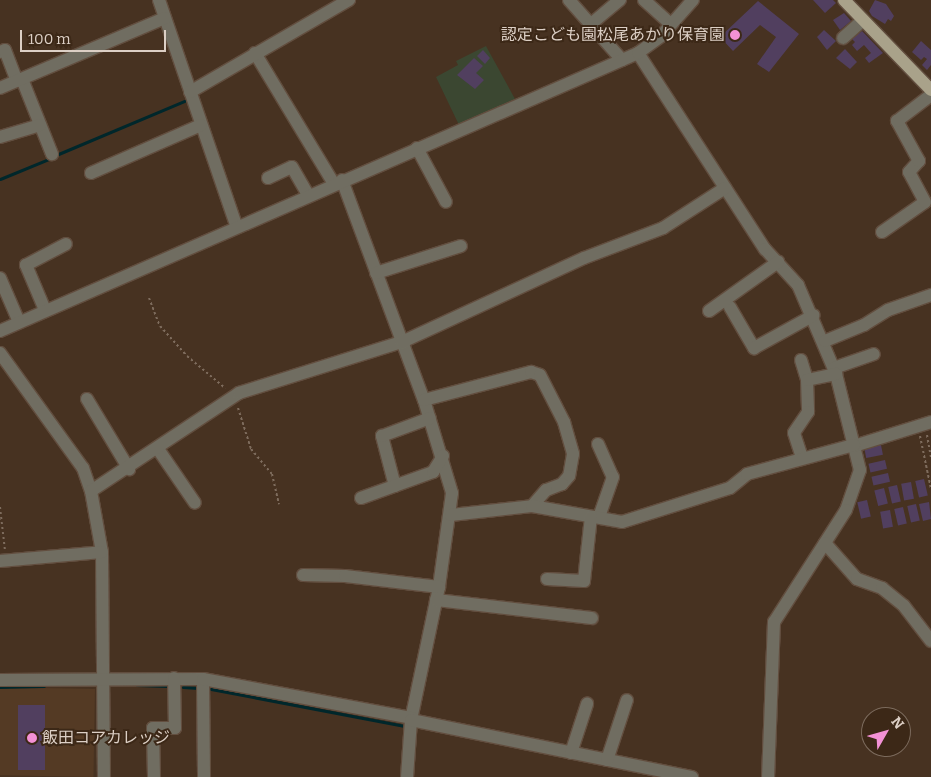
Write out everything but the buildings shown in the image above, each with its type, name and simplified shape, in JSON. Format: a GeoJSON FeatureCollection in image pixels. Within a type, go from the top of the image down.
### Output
{"type":"FeatureCollection","features":[{"type":"Feature","properties":{"kind":"main road"},"geometry":{"type":"LineString","coordinates":[[844,0],[931,90]]}},
{"type":"Feature","properties":{"kind":"street"},"geometry":{"type":"LineString","coordinates":[[159,0],[236,225]]}},
{"type":"Feature","properties":{"kind":"street"},"geometry":{"type":"LineString","coordinates":[[190,92],[349,0]]}},
{"type":"Feature","properties":{"kind":"street"},"geometry":{"type":"LineString","coordinates":[[569,0],[622,60]]}},
{"type":"Feature","properties":{"kind":"street"},"geometry":{"type":"LineString","coordinates":[[591,24],[620,0]]}},
{"type":"Feature","properties":{"kind":"street"},"geometry":{"type":"LineString","coordinates":[[644,0],[671,24]]}},
{"type":"Feature","properties":{"kind":"street"},"geometry":{"type":"LineString","coordinates":[[0,331],[236,225],[638,53],[671,24],[693,0]]}},
{"type":"Feature","properties":{"kind":"street"},"geometry":{"type":"LineString","coordinates":[[0,88],[165,18]]}},
{"type":"Feature","properties":{"kind":"street"},"geometry":{"type":"LineString","coordinates":[[843,38],[863,20]]}},
{"type":"Feature","properties":{"kind":"street"},"geometry":{"type":"LineString","coordinates":[[0,52],[5,50],[52,154]]}},
{"type":"Feature","properties":{"kind":"street"},"geometry":{"type":"LineString","coordinates":[[255,53],[338,182],[376,273],[424,400],[443,456],[452,493],[451,515],[438,593],[411,719],[407,777]]}},
{"type":"Feature","properties":{"kind":"street"},"geometry":{"type":"LineString","coordinates":[[638,53],[765,249],[798,285],[814,315],[835,371],[860,470],[859,483],[825,543],[774,622],[768,777]]}},
{"type":"Feature","properties":{"kind":"street"},"geometry":{"type":"LineString","coordinates":[[882,232],[925,202],[909,172],[919,160],[897,121],[931,95]]}},
{"type":"Feature","properties":{"kind":"street"},"geometry":{"type":"LineString","coordinates":[[0,137],[40,124]]}},
{"type":"Feature","properties":{"kind":"street"},"geometry":{"type":"LineString","coordinates":[[91,173],[202,125]]}},
{"type":"Feature","properties":{"kind":"street"},"geometry":{"type":"LineString","coordinates":[[417,148],[446,202]]}},
{"type":"Feature","properties":{"kind":"street"},"geometry":{"type":"LineString","coordinates":[[268,178],[292,167],[308,195]]}},
{"type":"Feature","properties":{"kind":"street"},"geometry":{"type":"LineString","coordinates":[[91,491],[129,469],[235,396],[402,342],[584,258],[663,228],[725,188]]}},
{"type":"Feature","properties":{"kind":"street"},"geometry":{"type":"LineString","coordinates":[[45,310],[26,264],[66,244]]}},
{"type":"Feature","properties":{"kind":"street"},"geometry":{"type":"LineString","coordinates":[[376,273],[461,246]]}},
{"type":"Feature","properties":{"kind":"street"},"geometry":{"type":"LineString","coordinates":[[709,311],[778,262]]}},
{"type":"Feature","properties":{"kind":"street"},"geometry":{"type":"LineString","coordinates":[[0,278],[19,322]]}},
{"type":"Feature","properties":{"kind":"street"},"geometry":{"type":"LineString","coordinates":[[825,341],[864,325],[888,310],[931,295]]}},
{"type":"Feature","properties":{"kind":"street"},"geometry":{"type":"LineString","coordinates":[[730,307],[754,348],[814,315]]}},
{"type":"Feature","properties":{"kind":"street"},"geometry":{"type":"LineString","coordinates":[[0,353],[83,468],[91,491],[102,552],[104,777]]}},
{"type":"Feature","properties":{"kind":"street"},"geometry":{"type":"LineString","coordinates":[[807,380],[835,371],[874,354]]}},
{"type":"Feature","properties":{"kind":"street"},"geometry":{"type":"LineString","coordinates":[[800,360],[807,380],[808,412],[794,433],[802,458]]}},
{"type":"Feature","properties":{"kind":"street"},"geometry":{"type":"LineString","coordinates":[[424,400],[531,372],[540,375],[564,422],[573,454],[569,476],[562,484],[546,490],[532,506]]}},
{"type":"Feature","properties":{"kind":"street"},"geometry":{"type":"LineString","coordinates":[[87,399],[129,469]]}},
{"type":"Feature","properties":{"kind":"street"},"geometry":{"type":"LineString","coordinates":[[395,486],[382,436],[430,418]]}},
{"type":"Feature","properties":{"kind":"street"},"geometry":{"type":"LineString","coordinates":[[451,515],[532,506],[622,522],[730,488],[747,474],[854,445],[925,430],[931,422]]}},
{"type":"Feature","properties":{"kind":"street"},"geometry":{"type":"LineString","coordinates":[[547,579],[584,581],[595,517],[613,477],[598,444]]}},
{"type":"Feature","properties":{"kind":"street"},"geometry":{"type":"LineString","coordinates":[[158,449],[195,503]]}},
{"type":"Feature","properties":{"kind":"street"},"geometry":{"type":"LineString","coordinates":[[361,498],[433,472],[443,456]]}},
{"type":"Feature","properties":{"kind":"street"},"geometry":{"type":"LineString","coordinates":[[825,543],[857,579],[882,588],[904,606],[931,641]]}},
{"type":"Feature","properties":{"kind":"street"},"geometry":{"type":"LineString","coordinates":[[3,560],[102,552]]}},
{"type":"Feature","properties":{"kind":"street"},"geometry":{"type":"LineString","coordinates":[[303,575],[345,576],[592,618]]}},
{"type":"Feature","properties":{"kind":"street"},"geometry":{"type":"LineString","coordinates":[[154,777],[153,728],[175,728],[174,678]]}},
{"type":"Feature","properties":{"kind":"street"},"geometry":{"type":"LineString","coordinates":[[0,680],[103,683],[174,678],[203,680],[411,719],[692,777]]}},
{"type":"Feature","properties":{"kind":"street"},"geometry":{"type":"LineString","coordinates":[[203,680],[204,777]]}},
{"type":"Feature","properties":{"kind":"street"},"geometry":{"type":"LineString","coordinates":[[607,760],[627,700]]}},
{"type":"Feature","properties":{"kind":"street"},"geometry":{"type":"LineString","coordinates":[[571,753],[587,704]]}},
{"type":"Feature","properties":{"kind":"path"},"geometry":{"type":"LineString","coordinates":[[149,298],[160,326],[187,356],[235,396],[251,449],[272,474],[279,504]]}},
{"type":"Feature","properties":{"kind":"path"},"geometry":{"type":"LineString","coordinates":[[925,430],[931,458]]}},
{"type":"Feature","properties":{"kind":"path"},"geometry":{"type":"LineString","coordinates":[[925,430],[921,442],[931,489]]}},
{"type":"Feature","properties":{"kind":"path"},"geometry":{"type":"LineString","coordinates":[[921,442],[928,440]]}},
{"type":"Feature","properties":{"kind":"path"},"geometry":{"type":"LineString","coordinates":[[0,507],[3,560]]}},
{"type":"Feature","properties":{"kind":"shaded area"},"geometry":{"type":"Polygon","coordinates":[[[0,687],[95,689],[93,777],[0,775],[0,687]]]}},
{"type":"Feature","properties":{"kind":"green space"},"geometry":{"type":"Polygon","coordinates":[[[486,46],[515,99],[459,125],[436,77],[458,65],[456,61],[486,46]]]}},
{"type":"Feature","properties":{"kind":"waterway"},"geometry":{"type":"LineString","coordinates":[[56,155],[187,100]]}},
{"type":"Feature","properties":{"kind":"waterway"},"geometry":{"type":"LineString","coordinates":[[0,179],[51,158]]}},
{"type":"Feature","properties":{"kind":"waterway"},"geometry":{"type":"LineString","coordinates":[[137,685],[167,686]]}},
{"type":"Feature","properties":{"kind":"waterway"},"geometry":{"type":"LineString","coordinates":[[0,687],[44,686]]}},
{"type":"Feature","properties":{"kind":"waterway"},"geometry":{"type":"LineString","coordinates":[[183,687],[198,688]]}},
{"type":"Feature","properties":{"kind":"waterway"},"geometry":{"type":"LineString","coordinates":[[211,689],[405,726]]}},
{"type":"Feature","properties":{"kind":"place","name":"認定こども園松尾あかり保育園"},"geometry":{"type":"Point","coordinates":[735,35]}},
{"type":"Feature","properties":{"kind":"place","name":"飯田コアカレッジ"},"geometry":{"type":"Point","coordinates":[32,738]}}]}
